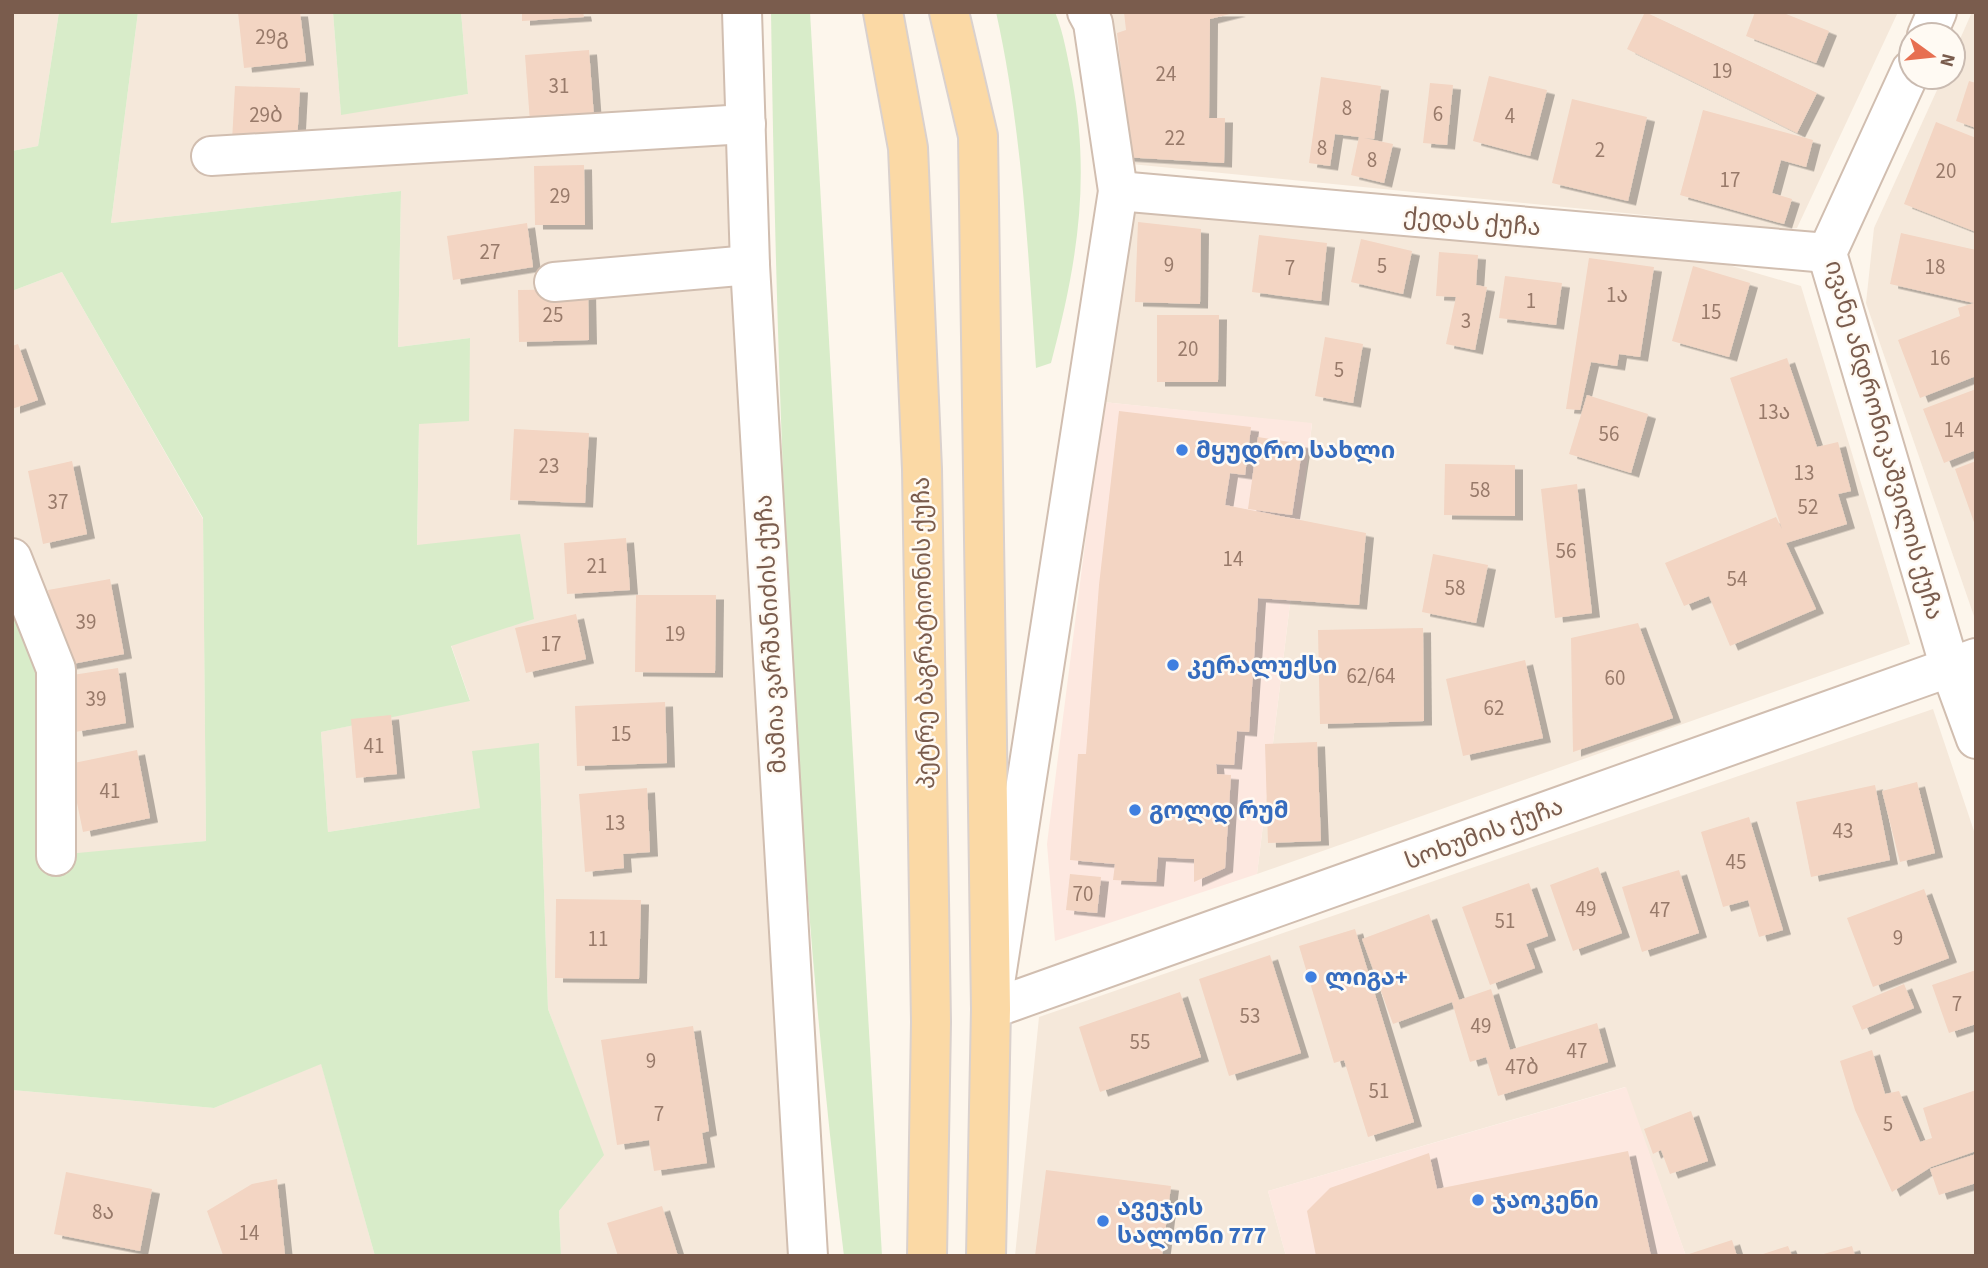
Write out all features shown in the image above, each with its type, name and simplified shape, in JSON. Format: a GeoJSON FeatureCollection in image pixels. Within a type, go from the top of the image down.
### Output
{"type":"FeatureCollection","features":[{"type":"Feature","properties":{"kind":"main road","name":"პეტრე ბაგრატიონის ქუჩა"},"geometry":{"type":"LineString","coordinates":[[883,12],[908,148],[922,469],[932,1021],[928,1256]]}},
{"type":"Feature","properties":{"kind":"main road"},"geometry":{"type":"LineString","coordinates":[[949,12],[978,136],[991,1009],[986,1256]]}},
{"type":"Feature","properties":{"kind":"street","name":"მამია ვარშანიძის ქუჩა"},"geometry":{"type":"LineString","coordinates":[[742,12],[750,265],[808,1256]]}},
{"type":"Feature","properties":{"kind":"street"},"geometry":{"type":"LineString","coordinates":[[991,1009],[1118,191],[1093,23],[1087,12]]}},
{"type":"Feature","properties":{"kind":"street","name":"ივანე ანდრონიკაშვილის ქუჩა"},"geometry":{"type":"LineString","coordinates":[[1901,91],[1827,253],[1963,663],[1976,739]]}},
{"type":"Feature","properties":{"kind":"street"},"geometry":{"type":"LineString","coordinates":[[211,156],[746,124]]}},
{"type":"Feature","properties":{"kind":"street","name":"ქედას ქუჩა"},"geometry":{"type":"LineString","coordinates":[[1118,191],[1827,253]]}},
{"type":"Feature","properties":{"kind":"street"},"geometry":{"type":"LineString","coordinates":[[554,282],[750,265]]}},
{"type":"Feature","properties":{"kind":"street"},"geometry":{"type":"LineString","coordinates":[[12,558],[56,669],[56,856]]}},
{"type":"Feature","properties":{"kind":"street","name":"სოხუმის ქუჩა"},"geometry":{"type":"LineString","coordinates":[[991,1009],[1963,663]]}},
{"type":"Feature","properties":{"kind":"shaded area"},"geometry":{"type":"Polygon","coordinates":[[[12,12],[59,12],[38,146],[12,151],[12,12]]]}},
{"type":"Feature","properties":{"kind":"shaded area"},"geometry":{"type":"Polygon","coordinates":[[[138,12],[333,12],[341,114],[468,94],[461,12],[742,12],[808,1256],[561,1256],[559,1211],[603,1155],[548,1009],[539,743],[480,808],[328,832],[321,732],[470,700],[417,546],[419,423],[470,338],[398,347],[401,191],[111,223],[138,12]]]}},
{"type":"Feature","properties":{"kind":"shaded area"},"geometry":{"type":"Polygon","coordinates":[[[1098,12],[1898,12],[1797,228],[1785,229],[1121,163],[1098,12]]]}},
{"type":"Feature","properties":{"kind":"shaded area"},"geometry":{"type":"Polygon","coordinates":[[[1972,12],[1976,12],[1976,622],[1866,303],[1874,228],[1937,91],[1967,91],[1967,23],[1972,12]]]}},
{"type":"Feature","properties":{"kind":"shaded area"},"geometry":{"type":"Polygon","coordinates":[[[1125,211],[1470,234],[1715,261],[1801,286],[1910,644],[1257,874],[1312,424],[1103,402],[1125,211]]]}},
{"type":"Feature","properties":{"kind":"shaded area"},"geometry":{"type":"Polygon","coordinates":[[[62,272],[203,519],[206,841],[56,856],[12,558],[12,291],[62,272]]]}},
{"type":"Feature","properties":{"kind":"shaded area"},"geometry":{"type":"Polygon","coordinates":[[[1103,402],[1312,423],[1257,874],[1055,941],[1047,844],[1103,402]]]}},
{"type":"Feature","properties":{"kind":"shaded area"},"geometry":{"type":"Polygon","coordinates":[[[1933,709],[1976,837],[1976,1256],[1686,1256],[1625,1087],[1268,1191],[1286,1256],[1015,1256],[1039,1017],[1933,709]]]}},
{"type":"Feature","properties":{"kind":"shaded area"},"geometry":{"type":"Polygon","coordinates":[[[321,1063],[375,1256],[12,1256],[12,1090],[214,1108],[321,1063]]]}},
{"type":"Feature","properties":{"kind":"shaded area","name":"ჯაოკენი"},"geometry":{"type":"Polygon","coordinates":[[[1626,1087],[1686,1256],[1286,1256],[1268,1191],[1626,1087]]]}},
{"type":"Feature","properties":{"kind":"green space"},"geometry":{"type":"Polygon","coordinates":[[[59,12],[138,12],[111,223],[401,191],[398,347],[470,338],[469,421],[419,424],[417,545],[520,534],[534,619],[451,646],[470,701],[321,732],[328,832],[480,808],[472,751],[539,743],[548,1009],[604,1155],[559,1211],[561,1256],[375,1256],[321,1064],[214,1108],[12,1090],[12,558],[56,669],[56,855],[206,841],[203,518],[62,272],[12,291],[12,151],[38,146],[59,12]]]}},
{"type":"Feature","properties":{"kind":"green space"},"geometry":{"type":"Polygon","coordinates":[[[333,12],[461,12],[468,94],[341,115],[333,12]]]}},
{"type":"Feature","properties":{"kind":"green space"},"geometry":{"type":"Polygon","coordinates":[[[771,12],[810,12],[882,1256],[844,1256],[812,946],[800,791],[783,479],[771,12]]]}},
{"type":"Feature","properties":{"kind":"green space"},"geometry":{"type":"Polygon","coordinates":[[[996,12],[1055,12],[1065,45],[1078,116],[1081,188],[1074,257],[1051,363],[1036,368],[1018,145],[996,12]]]}},
{"type":"Feature","properties":{"kind":"building"},"geometry":{"type":"Polygon","coordinates":[[[238,12],[300,12],[306,61],[244,68],[238,12]]]}},
{"type":"Feature","properties":{"kind":"building"},"geometry":{"type":"Polygon","coordinates":[[[522,12],[583,12],[584,17],[522,21],[522,12]]]}},
{"type":"Feature","properties":{"kind":"building"},"geometry":{"type":"Polygon","coordinates":[[[1124,12],[1238,12],[1210,19],[1209,118],[1225,118],[1224,163],[1123,157],[1126,114],[1117,33],[1126,30],[1124,12]]]}},
{"type":"Feature","properties":{"kind":"building"},"geometry":{"type":"Polygon","coordinates":[[[1645,12],[1817,93],[1797,133],[1627,49],[1645,12]]]}},
{"type":"Feature","properties":{"kind":"building"},"geometry":{"type":"Polygon","coordinates":[[[1755,12],[1781,12],[1829,31],[1816,63],[1746,36],[1755,12]]]}},
{"type":"Feature","properties":{"kind":"building"},"geometry":{"type":"Polygon","coordinates":[[[589,50],[594,117],[530,122],[525,55],[589,50]]]}},
{"type":"Feature","properties":{"kind":"building"},"geometry":{"type":"Polygon","coordinates":[[[1489,76],[1547,90],[1530,156],[1473,141],[1489,76]]]}},
{"type":"Feature","properties":{"kind":"building"},"geometry":{"type":"Polygon","coordinates":[[[1321,77],[1381,86],[1374,139],[1364,138],[1393,144],[1384,183],[1351,175],[1359,137],[1335,134],[1330,166],[1309,163],[1321,77]]]}},
{"type":"Feature","properties":{"kind":"building"},"geometry":{"type":"Polygon","coordinates":[[[1969,81],[1976,83],[1976,128],[1956,121],[1969,81]]]}},
{"type":"Feature","properties":{"kind":"building"},"geometry":{"type":"Polygon","coordinates":[[[1430,83],[1453,85],[1447,145],[1423,143],[1430,83]]]}},
{"type":"Feature","properties":{"kind":"building"},"geometry":{"type":"Polygon","coordinates":[[[235,86],[300,88],[297,144],[232,141],[235,86]]]}},
{"type":"Feature","properties":{"kind":"building"},"geometry":{"type":"Polygon","coordinates":[[[1572,99],[1647,117],[1628,201],[1552,183],[1572,99]]]}},
{"type":"Feature","properties":{"kind":"building"},"geometry":{"type":"Polygon","coordinates":[[[1703,110],[1813,140],[1806,167],[1781,160],[1772,193],[1792,199],[1784,224],[1680,195],[1703,110]]]}},
{"type":"Feature","properties":{"kind":"building"},"geometry":{"type":"Polygon","coordinates":[[[1936,122],[1976,138],[1976,232],[1904,204],[1936,122]]]}},
{"type":"Feature","properties":{"kind":"building"},"geometry":{"type":"Polygon","coordinates":[[[584,165],[585,225],[535,225],[534,166],[584,165]]]}},
{"type":"Feature","properties":{"kind":"building"},"geometry":{"type":"Polygon","coordinates":[[[1138,222],[1201,229],[1200,304],[1135,302],[1138,222]]]}},
{"type":"Feature","properties":{"kind":"building"},"geometry":{"type":"Polygon","coordinates":[[[527,223],[533,267],[453,280],[447,236],[527,223]]]}},
{"type":"Feature","properties":{"kind":"building"},"geometry":{"type":"Polygon","coordinates":[[[1901,233],[1976,250],[1976,376],[1920,398],[1898,340],[1960,316],[1958,308],[1974,303],[1890,284],[1901,233]]]}},
{"type":"Feature","properties":{"kind":"building"},"geometry":{"type":"Polygon","coordinates":[[[1259,235],[1327,243],[1321,301],[1252,292],[1259,235]]]}},
{"type":"Feature","properties":{"kind":"building"},"geometry":{"type":"Polygon","coordinates":[[[1361,239],[1412,251],[1403,294],[1351,282],[1361,239]]]}},
{"type":"Feature","properties":{"kind":"building"},"geometry":{"type":"Polygon","coordinates":[[[1439,252],[1478,255],[1476,285],[1487,287],[1475,350],[1446,344],[1456,297],[1436,296],[1439,252]]]}},
{"type":"Feature","properties":{"kind":"building"},"geometry":{"type":"Polygon","coordinates":[[[1589,258],[1654,267],[1640,357],[1619,354],[1617,366],[1591,362],[1580,410],[1566,409],[1589,258]]]}},
{"type":"Feature","properties":{"kind":"building"},"geometry":{"type":"Polygon","coordinates":[[[1693,266],[1750,283],[1729,357],[1672,341],[1693,266]]]}},
{"type":"Feature","properties":{"kind":"building"},"geometry":{"type":"Polygon","coordinates":[[[1505,276],[1562,283],[1556,325],[1499,318],[1505,276]]]}},
{"type":"Feature","properties":{"kind":"building"},"geometry":{"type":"Polygon","coordinates":[[[588,289],[589,340],[519,342],[518,290],[588,289]]]}},
{"type":"Feature","properties":{"kind":"building"},"geometry":{"type":"Polygon","coordinates":[[[1157,315],[1219,315],[1218,382],[1157,382],[1157,315]]]}},
{"type":"Feature","properties":{"kind":"building"},"geometry":{"type":"Polygon","coordinates":[[[1325,337],[1363,344],[1353,403],[1315,396],[1325,337]]]}},
{"type":"Feature","properties":{"kind":"building"},"geometry":{"type":"Polygon","coordinates":[[[18,344],[38,400],[12,409],[12,346],[18,344]]]}},
{"type":"Feature","properties":{"kind":"building"},"geometry":{"type":"Polygon","coordinates":[[[1787,358],[1817,447],[1838,442],[1851,491],[1838,494],[1847,524],[1786,543],[1816,609],[1730,646],[1709,596],[1684,606],[1665,563],[1776,517],[1782,529],[1730,378],[1787,358]]]}},
{"type":"Feature","properties":{"kind":"building"},"geometry":{"type":"Polygon","coordinates":[[[1976,389],[1976,450],[1944,463],[1923,409],[1976,389]]]}},
{"type":"Feature","properties":{"kind":"building"},"geometry":{"type":"Polygon","coordinates":[[[1587,395],[1648,414],[1631,473],[1569,454],[1587,395]]]}},
{"type":"Feature","properties":{"kind":"building"},"geometry":{"type":"Polygon","coordinates":[[[1119,411],[1251,427],[1245,475],[1230,473],[1225,505],[1366,533],[1359,605],[1258,598],[1249,732],[1237,731],[1234,765],[1216,764],[1217,774],[1231,775],[1225,868],[1194,882],[1194,859],[1158,857],[1156,882],[1113,880],[1115,864],[1070,860],[1078,754],[1086,754],[1099,585],[1119,411]]]}},
{"type":"Feature","properties":{"kind":"building"},"geometry":{"type":"Polygon","coordinates":[[[514,429],[589,433],[585,503],[510,500],[514,429]]]}},
{"type":"Feature","properties":{"kind":"building"},"geometry":{"type":"Polygon","coordinates":[[[1258,437],[1303,444],[1292,515],[1248,509],[1258,437]]]}},
{"type":"Feature","properties":{"kind":"building"},"geometry":{"type":"Polygon","coordinates":[[[72,461],[87,534],[43,544],[28,471],[72,461]]]}},
{"type":"Feature","properties":{"kind":"building"},"geometry":{"type":"Polygon","coordinates":[[[1976,461],[1976,525],[1975,525],[1955,469],[1976,461]]]}},
{"type":"Feature","properties":{"kind":"building"},"geometry":{"type":"Polygon","coordinates":[[[1445,464],[1515,465],[1515,516],[1444,515],[1445,464]]]}},
{"type":"Feature","properties":{"kind":"building"},"geometry":{"type":"Polygon","coordinates":[[[1577,484],[1592,613],[1555,618],[1541,489],[1577,484]]]}},
{"type":"Feature","properties":{"kind":"building"},"geometry":{"type":"Polygon","coordinates":[[[626,538],[630,590],[567,594],[564,543],[626,538]]]}},
{"type":"Feature","properties":{"kind":"building"},"geometry":{"type":"Polygon","coordinates":[[[1433,554],[1488,565],[1476,623],[1422,612],[1433,554]]]}},
{"type":"Feature","properties":{"kind":"building"},"geometry":{"type":"Polygon","coordinates":[[[110,579],[124,654],[62,666],[48,590],[110,579]]]}},
{"type":"Feature","properties":{"kind":"building"},"geometry":{"type":"Polygon","coordinates":[[[636,595],[716,595],[715,673],[635,672],[636,595]]]}},
{"type":"Feature","properties":{"kind":"building"},"geometry":{"type":"Polygon","coordinates":[[[576,614],[586,659],[526,673],[515,628],[576,614]]]}},
{"type":"Feature","properties":{"kind":"building"},"geometry":{"type":"Polygon","coordinates":[[[1638,623],[1673,718],[1573,752],[1571,638],[1638,623]]]}},
{"type":"Feature","properties":{"kind":"building"},"geometry":{"type":"Polygon","coordinates":[[[1423,628],[1424,721],[1320,724],[1318,630],[1423,628]]]}},
{"type":"Feature","properties":{"kind":"building"},"geometry":{"type":"Polygon","coordinates":[[[1525,660],[1543,738],[1463,756],[1446,679],[1525,660]]]}},
{"type":"Feature","properties":{"kind":"building"},"geometry":{"type":"Polygon","coordinates":[[[118,668],[126,723],[75,732],[66,676],[118,668]]]}},
{"type":"Feature","properties":{"kind":"building"},"geometry":{"type":"Polygon","coordinates":[[[665,702],[667,763],[577,766],[575,706],[665,702]]]}},
{"type":"Feature","properties":{"kind":"building"},"geometry":{"type":"Polygon","coordinates":[[[391,715],[397,774],[356,778],[351,719],[391,715]]]}},
{"type":"Feature","properties":{"kind":"building"},"geometry":{"type":"Polygon","coordinates":[[[1317,742],[1321,841],[1268,843],[1265,744],[1317,742]]]}},
{"type":"Feature","properties":{"kind":"building"},"geometry":{"type":"Polygon","coordinates":[[[137,750],[150,818],[83,832],[69,764],[137,750]]]}},
{"type":"Feature","properties":{"kind":"building"},"geometry":{"type":"Polygon","coordinates":[[[1917,782],[1935,853],[1900,862],[1882,791],[1917,782]]]}},
{"type":"Feature","properties":{"kind":"building"},"geometry":{"type":"Polygon","coordinates":[[[1875,785],[1890,860],[1811,877],[1796,802],[1875,785]]]}},
{"type":"Feature","properties":{"kind":"building"},"geometry":{"type":"Polygon","coordinates":[[[647,788],[650,852],[623,854],[624,868],[585,872],[579,794],[647,788]]]}},
{"type":"Feature","properties":{"kind":"building"},"geometry":{"type":"Polygon","coordinates":[[[1749,817],[1783,930],[1759,937],[1748,900],[1723,907],[1701,832],[1749,817]]]}},
{"type":"Feature","properties":{"kind":"building"},"geometry":{"type":"Polygon","coordinates":[[[1598,867],[1622,933],[1573,951],[1550,885],[1598,867]]]}},
{"type":"Feature","properties":{"kind":"building"},"geometry":{"type":"Polygon","coordinates":[[[1679,870],[1699,933],[1642,952],[1622,887],[1679,870]]]}},
{"type":"Feature","properties":{"kind":"building"},"geometry":{"type":"Polygon","coordinates":[[[1070,874],[1101,877],[1097,913],[1066,910],[1070,874]]]}},
{"type":"Feature","properties":{"kind":"building"},"geometry":{"type":"Polygon","coordinates":[[[1529,883],[1548,936],[1526,944],[1535,968],[1490,985],[1462,907],[1529,883]]]}},
{"type":"Feature","properties":{"kind":"building"},"geometry":{"type":"Polygon","coordinates":[[[1924,889],[1949,958],[1873,987],[1847,918],[1924,889]]]}},
{"type":"Feature","properties":{"kind":"building"},"geometry":{"type":"Polygon","coordinates":[[[556,899],[641,900],[639,979],[555,978],[556,899]]]}},
{"type":"Feature","properties":{"kind":"building"},"geometry":{"type":"Polygon","coordinates":[[[1429,914],[1459,1000],[1491,989],[1510,1050],[1597,1023],[1608,1062],[1498,1096],[1486,1057],[1470,1062],[1452,1002],[1393,1024],[1362,939],[1429,914]]]}},
{"type":"Feature","properties":{"kind":"building"},"geometry":{"type":"Polygon","coordinates":[[[1355,929],[1414,1122],[1368,1137],[1344,1060],[1334,1063],[1299,946],[1355,929]]]}},
{"type":"Feature","properties":{"kind":"building"},"geometry":{"type":"Polygon","coordinates":[[[1270,955],[1301,1053],[1229,1076],[1199,979],[1270,955]]]}},
{"type":"Feature","properties":{"kind":"building"},"geometry":{"type":"Polygon","coordinates":[[[1976,970],[1976,1024],[1949,1033],[1932,985],[1976,970]]]}},
{"type":"Feature","properties":{"kind":"building"},"geometry":{"type":"Polygon","coordinates":[[[1904,984],[1914,1008],[1862,1030],[1852,1006],[1904,984]]]}},
{"type":"Feature","properties":{"kind":"building"},"geometry":{"type":"Polygon","coordinates":[[[1180,992],[1201,1057],[1100,1092],[1079,1027],[1180,992]]]}},
{"type":"Feature","properties":{"kind":"building"},"geometry":{"type":"Polygon","coordinates":[[[693,1026],[709,1131],[702,1133],[707,1163],[654,1171],[649,1140],[617,1145],[601,1040],[693,1026]]]}},
{"type":"Feature","properties":{"kind":"building"},"geometry":{"type":"Polygon","coordinates":[[[1872,1050],[1885,1094],[1899,1091],[1920,1142],[1932,1138],[1923,1108],[1976,1090],[1976,1151],[1931,1167],[1892,1192],[1855,1110],[1840,1061],[1872,1050]]]}},
{"type":"Feature","properties":{"kind":"building"},"geometry":{"type":"Polygon","coordinates":[[[1691,1111],[1708,1161],[1670,1174],[1661,1150],[1653,1154],[1644,1129],[1691,1111]]]}},
{"type":"Feature","properties":{"kind":"building","name":"ჯაოკენი"},"geometry":{"type":"Polygon","coordinates":[[[1628,1151],[1651,1256],[1316,1256],[1307,1211],[1330,1188],[1429,1153],[1437,1189],[1628,1151]]]}},
{"type":"Feature","properties":{"kind":"building"},"geometry":{"type":"Polygon","coordinates":[[[1976,1154],[1976,1183],[1939,1195],[1930,1169],[1976,1154]]]}},
{"type":"Feature","properties":{"kind":"building","name":"ავეჯის სალონი 777"},"geometry":{"type":"Polygon","coordinates":[[[1046,1170],[1171,1186],[1162,1256],[1035,1256],[1046,1170]]]}},
{"type":"Feature","properties":{"kind":"building"},"geometry":{"type":"Polygon","coordinates":[[[66,1172],[152,1189],[140,1251],[54,1234],[66,1172]]]}},
{"type":"Feature","properties":{"kind":"building"},"geometry":{"type":"Polygon","coordinates":[[[277,1179],[285,1255],[223,1255],[207,1211],[252,1184],[277,1179]]]}},
{"type":"Feature","properties":{"kind":"building"},"geometry":{"type":"Polygon","coordinates":[[[662,1206],[678,1256],[618,1256],[607,1223],[662,1206]]]}},
{"type":"Feature","properties":{"kind":"building"},"geometry":{"type":"Polygon","coordinates":[[[1732,1240],[1737,1256],[1689,1254],[1732,1240]]]}},
{"type":"Feature","properties":{"kind":"building"},"geometry":{"type":"Polygon","coordinates":[[[1788,1246],[1792,1256],[1760,1256],[1760,1255],[1788,1246]]]}},
{"type":"Feature","properties":{"kind":"building"},"geometry":{"type":"Polygon","coordinates":[[[1852,1246],[1855,1256],[1820,1256],[1820,1255],[1852,1246]]]}},
{"type":"Feature","properties":{"kind":"place","name":"მყუდრო სახლი"},"geometry":{"type":"Point","coordinates":[1182,450]}},
{"type":"Feature","properties":{"kind":"place","name":"კერალუქსი"},"geometry":{"type":"Point","coordinates":[1173,665]}},
{"type":"Feature","properties":{"kind":"place","name":"გოლდ რუმ"},"geometry":{"type":"Point","coordinates":[1135,810]}},
{"type":"Feature","properties":{"kind":"place","name":"ლიგა+"},"geometry":{"type":"Point","coordinates":[1311,977]}},
{"type":"Feature","properties":{"kind":"place","name":"ჯაოკენი"},"geometry":{"type":"Point","coordinates":[1478,1200]}},
{"type":"Feature","properties":{"kind":"place","name":"ავეჯის სალონი 777"},"geometry":{"type":"Point","coordinates":[1103,1221]}}]}
